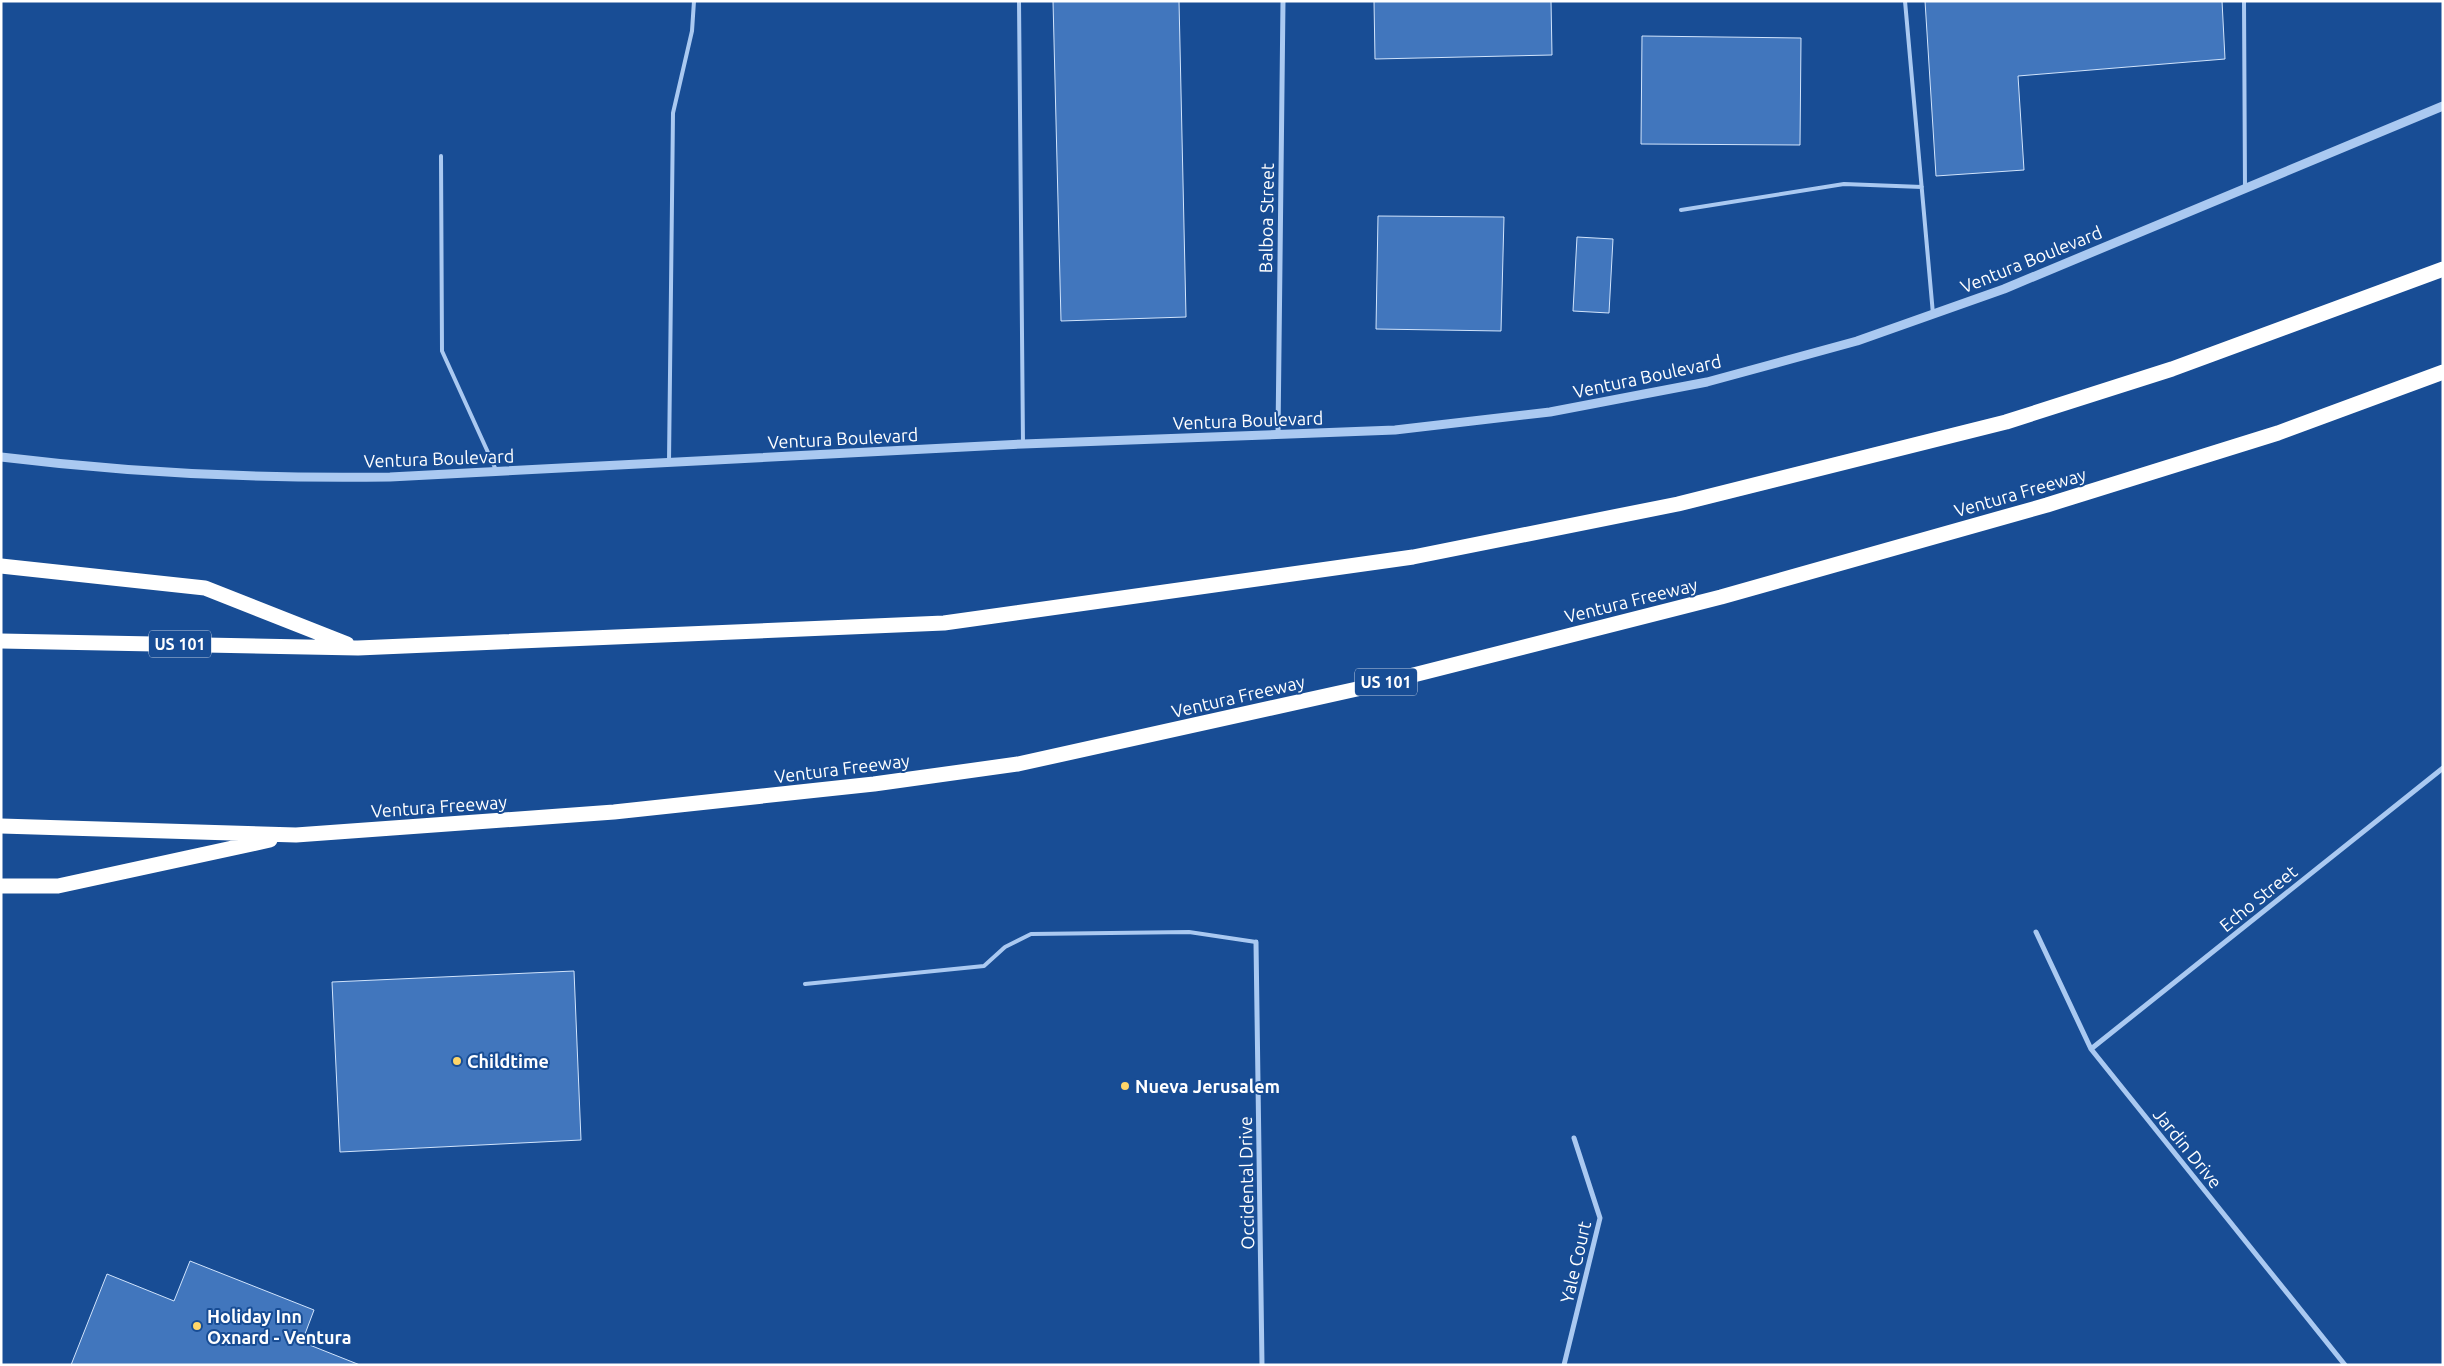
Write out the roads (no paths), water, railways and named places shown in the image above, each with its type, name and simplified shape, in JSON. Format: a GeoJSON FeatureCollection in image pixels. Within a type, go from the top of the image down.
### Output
{"type":"FeatureCollection","features":[{"type":"Feature","properties":{"kind":"highway","name":"US 101"},"geometry":{"type":"LineString","coordinates":[[1,641],[358,648],[944,623],[1413,557],[1678,504],[2006,422],[2172,369],[2443,269]]}},
{"type":"Feature","properties":{"kind":"highway","name":"Ventura Freeway"},"geometry":{"type":"LineString","coordinates":[[1,826],[296,835],[614,812],[874,784],[1018,764],[1366,687],[1721,597],[2047,505],[2278,433],[2443,372]]}},
{"type":"Feature","properties":{"kind":"highway"},"geometry":{"type":"LineString","coordinates":[[1,566],[205,588],[358,648]]}},
{"type":"Feature","properties":{"kind":"highway"},"geometry":{"type":"LineString","coordinates":[[1,886],[58,886],[296,835]]}},
{"type":"Feature","properties":{"kind":"street","name":"Balboa Street"},"geometry":{"type":"LineString","coordinates":[[1278,435],[1283,1]]}},
{"type":"Feature","properties":{"kind":"street","name":"Ventura Boulevard"},"geometry":{"type":"LineString","coordinates":[[1,457],[68,465],[231,477],[299,479],[669,464],[1023,444],[1395,430],[1550,412],[1707,382],[1857,341],[2004,289],[2443,106]]}},
{"type":"Feature","properties":{"kind":"street","name":"Echo Street"},"geometry":{"type":"LineString","coordinates":[[2091,1049],[2442,770]]}},
{"type":"Feature","properties":{"kind":"street","name":"Jardin Drive"},"geometry":{"type":"LineString","coordinates":[[2036,932],[2091,1049],[2345,1365]]}},
{"type":"Feature","properties":{"kind":"street","name":"Occidental Drive"},"geometry":{"type":"LineString","coordinates":[[1256,942],[1262,1365]]}},
{"type":"Feature","properties":{"kind":"street","name":"Yale Court"},"geometry":{"type":"LineString","coordinates":[[1564,1365],[1600,1218],[1574,1138]]}},
{"type":"Feature","properties":{"kind":"lane"},"geometry":{"type":"LineString","coordinates":[[669,464],[673,113],[692,31],[694,1]]}},
{"type":"Feature","properties":{"kind":"lane"},"geometry":{"type":"LineString","coordinates":[[1019,1],[1023,444]]}},
{"type":"Feature","properties":{"kind":"lane"},"geometry":{"type":"LineString","coordinates":[[1905,1],[1933,314]]}},
{"type":"Feature","properties":{"kind":"lane"},"geometry":{"type":"LineString","coordinates":[[2244,1],[2245,188]]}},
{"type":"Feature","properties":{"kind":"lane"},"geometry":{"type":"LineString","coordinates":[[441,156],[442,351],[497,472]]}},
{"type":"Feature","properties":{"kind":"lane"},"geometry":{"type":"LineString","coordinates":[[1681,210],[1844,184],[1922,187]]}},
{"type":"Feature","properties":{"kind":"lane"},"geometry":{"type":"LineString","coordinates":[[806,984],[984,966],[1005,947],[1031,934],[1189,932],[1256,942]]}},
{"type":"Feature","properties":{"kind":"place","name":"Childtime"},"geometry":{"type":"Point","coordinates":[457,1061]}},
{"type":"Feature","properties":{"kind":"place","name":"Nueva Jerusalem"},"geometry":{"type":"Point","coordinates":[1125,1086]}},
{"type":"Feature","properties":{"kind":"place","name":"Holiday Inn Oxnard - Ventura"},"geometry":{"type":"Point","coordinates":[197,1326]}}]}
